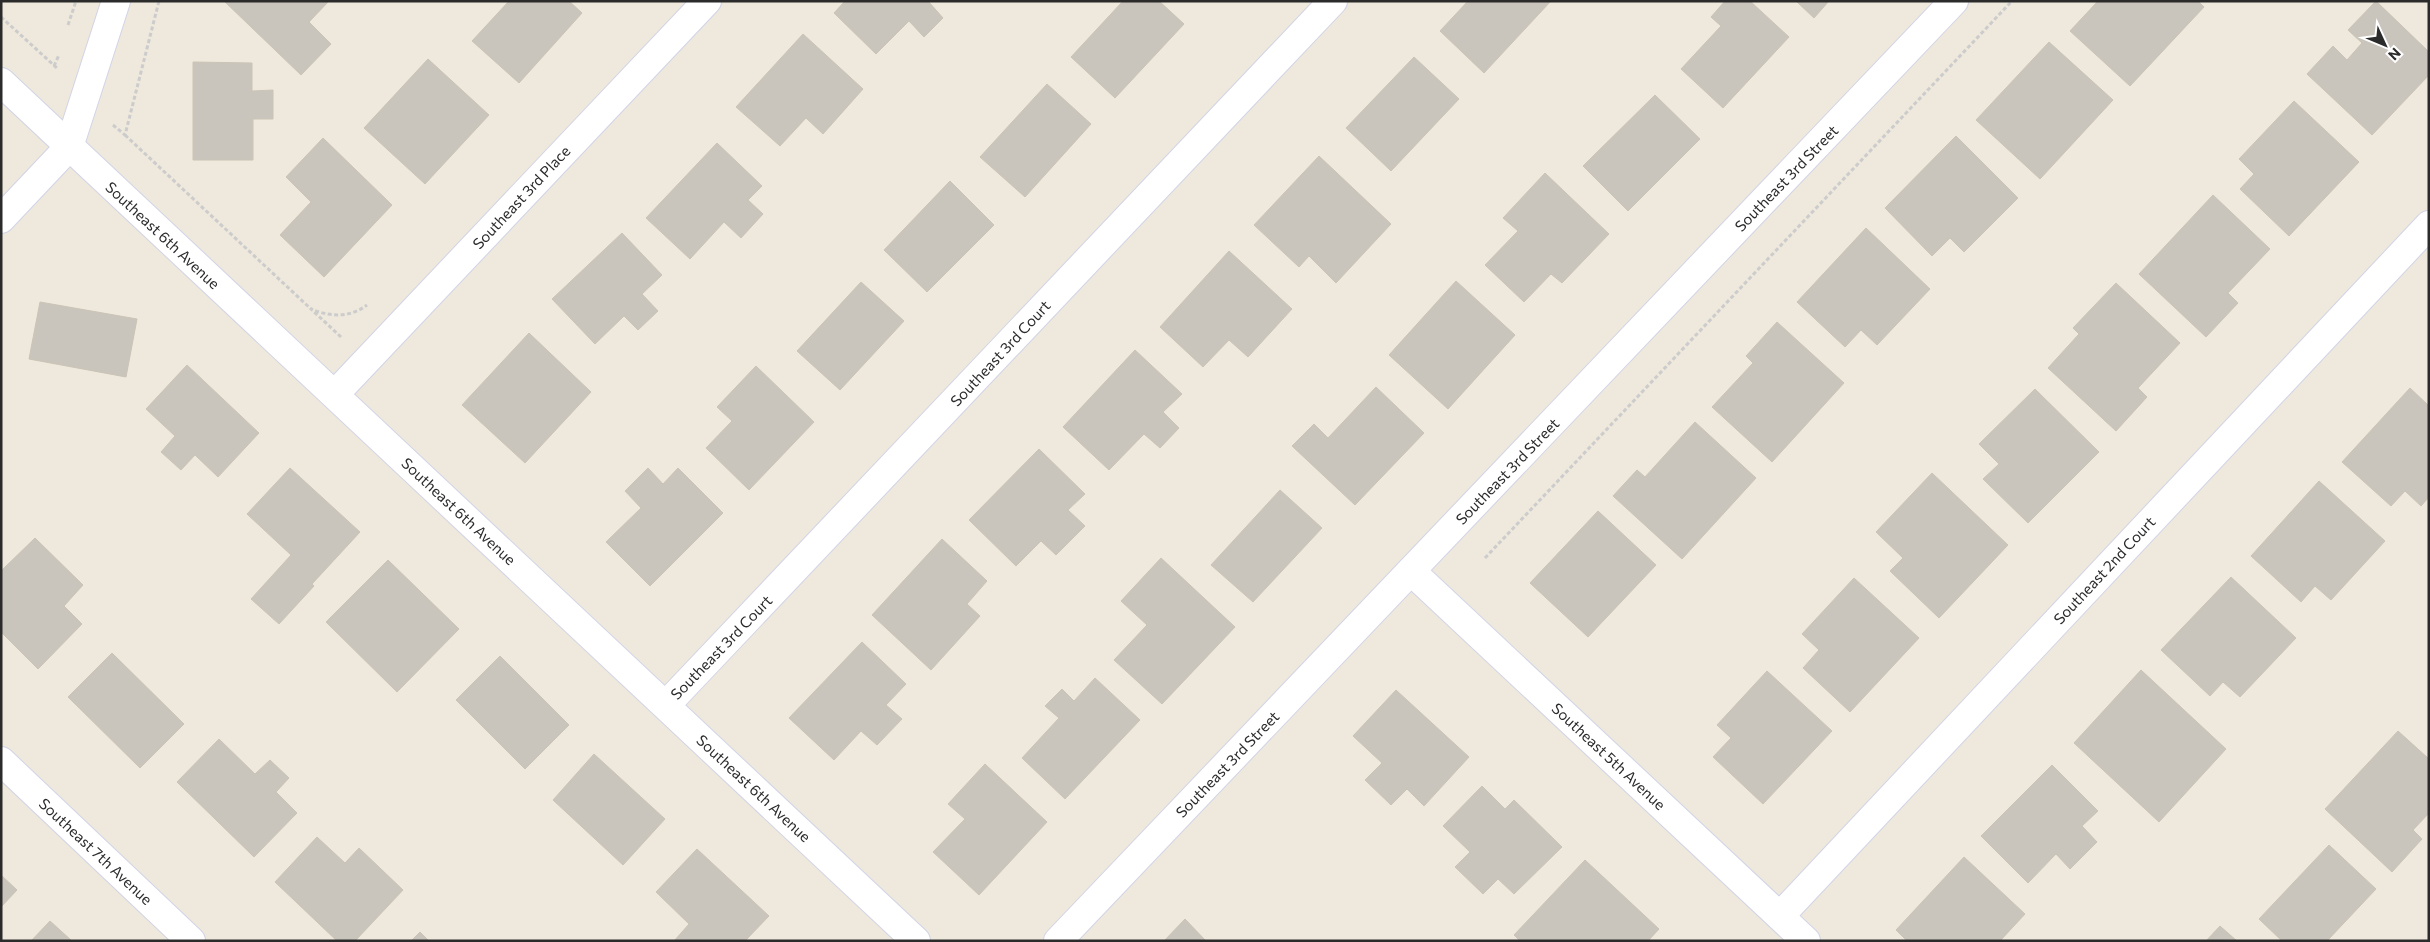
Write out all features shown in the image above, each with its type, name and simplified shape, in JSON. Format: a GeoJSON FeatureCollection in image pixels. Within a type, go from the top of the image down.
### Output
{"type":"FeatureCollection","features":[{"type":"Feature","properties":{"kind":"street"},"geometry":{"type":"LineString","coordinates":[[1,219],[69,147],[116,1]]}},
{"type":"Feature","properties":{"kind":"street","name":"Southeast 3rd Place"},"geometry":{"type":"LineString","coordinates":[[335,394],[707,1]]}},
{"type":"Feature","properties":{"kind":"street","name":"Southeast 3rd Court"},"geometry":{"type":"LineString","coordinates":[[666,705],[1333,1]]}},
{"type":"Feature","properties":{"kind":"street","name":"Southeast 3rd Street"},"geometry":{"type":"LineString","coordinates":[[1058,941],[1954,1]]}},
{"type":"Feature","properties":{"kind":"street","name":"Southeast 6th Avenue"},"geometry":{"type":"LineString","coordinates":[[1,82],[916,941]]}},
{"type":"Feature","properties":{"kind":"street","name":"Southeast 2nd Court"},"geometry":{"type":"LineString","coordinates":[[1780,916],[2429,225]]}},
{"type":"Feature","properties":{"kind":"street","name":"Southeast 5th Avenue"},"geometry":{"type":"LineString","coordinates":[[1411,572],[1806,941]]}},
{"type":"Feature","properties":{"kind":"street","name":"Southeast 7th Avenue"},"geometry":{"type":"LineString","coordinates":[[1,761],[191,941]]}},
{"type":"Feature","properties":{"kind":"path"},"geometry":{"type":"LineString","coordinates":[[1485,558],[2012,1]]}},
{"type":"Feature","properties":{"kind":"path"},"geometry":{"type":"LineString","coordinates":[[125,135],[311,309]]}},
{"type":"Feature","properties":{"kind":"building"},"geometry":{"type":"Polygon","coordinates":[[[224,1],[329,1],[309,22],[331,44],[301,75],[224,1]]]}},
{"type":"Feature","properties":{"kind":"building"},"geometry":{"type":"Polygon","coordinates":[[[509,1],[569,1],[582,13],[519,83],[472,41],[509,1]]]}},
{"type":"Feature","properties":{"kind":"building"},"geometry":{"type":"Polygon","coordinates":[[[845,1],[928,1],[943,18],[924,37],[909,21],[876,54],[834,13],[845,1]]]}},
{"type":"Feature","properties":{"kind":"building"},"geometry":{"type":"Polygon","coordinates":[[[1123,1],[1159,1],[1184,24],[1115,98],[1071,57],[1123,1]]]}},
{"type":"Feature","properties":{"kind":"building"},"geometry":{"type":"Polygon","coordinates":[[[1468,1],[1551,1],[1484,73],[1440,31],[1468,1]]]}},
{"type":"Feature","properties":{"kind":"building"},"geometry":{"type":"Polygon","coordinates":[[[1725,1],[1750,1],[1789,37],[1723,108],[1681,69],[1721,26],[1711,17],[1725,1]]]}},
{"type":"Feature","properties":{"kind":"building"},"geometry":{"type":"Polygon","coordinates":[[[1796,1],[1829,1],[1814,18],[1796,1]]]}},
{"type":"Feature","properties":{"kind":"building"},"geometry":{"type":"Polygon","coordinates":[[[2098,1],[2198,1],[2204,7],[2130,86],[2070,31],[2098,1]]]}},
{"type":"Feature","properties":{"kind":"building"},"geometry":{"type":"Polygon","coordinates":[[[2376,1],[2429,52],[2429,75],[2372,135],[2307,74],[2333,46],[2347,60],[2362,43],[2348,30],[2376,1]]]}},
{"type":"Feature","properties":{"kind":"building"},"geometry":{"type":"Polygon","coordinates":[[[803,34],[863,89],[823,134],[806,118],[780,146],[736,107],[803,34]]]}},
{"type":"Feature","properties":{"kind":"building"},"geometry":{"type":"Polygon","coordinates":[[[2049,42],[2113,100],[2040,179],[1976,120],[2049,42]]]}},
{"type":"Feature","properties":{"kind":"building"},"geometry":{"type":"Polygon","coordinates":[[[1414,57],[1459,99],[1391,171],[1346,128],[1414,57]]]}},
{"type":"Feature","properties":{"kind":"building"},"geometry":{"type":"Polygon","coordinates":[[[428,59],[489,115],[425,184],[364,128],[428,59]]]}},
{"type":"Feature","properties":{"kind":"building"},"geometry":{"type":"Polygon","coordinates":[[[193,62],[252,63],[252,91],[273,90],[273,119],[253,119],[253,160],[193,160],[193,62]]]}},
{"type":"Feature","properties":{"kind":"building"},"geometry":{"type":"Polygon","coordinates":[[[1047,84],[1091,124],[1025,197],[980,157],[1047,84]]]}},
{"type":"Feature","properties":{"kind":"building"},"geometry":{"type":"Polygon","coordinates":[[[1655,95],[1700,139],[1628,211],[1583,166],[1655,95]]]}},
{"type":"Feature","properties":{"kind":"building"},"geometry":{"type":"Polygon","coordinates":[[[2294,101],[2359,162],[2289,236],[2240,189],[2254,174],[2239,159],[2294,101]]]}},
{"type":"Feature","properties":{"kind":"building"},"geometry":{"type":"Polygon","coordinates":[[[1956,136],[2018,198],[1964,252],[1950,238],[1932,256],[1885,208],[1956,136]]]}},
{"type":"Feature","properties":{"kind":"building"},"geometry":{"type":"Polygon","coordinates":[[[323,138],[392,205],[324,277],[280,235],[311,202],[286,177],[323,138]]]}},
{"type":"Feature","properties":{"kind":"building"},"geometry":{"type":"Polygon","coordinates":[[[717,143],[762,186],[748,200],[763,214],[741,238],[724,222],[690,259],[646,218],[717,143]]]}},
{"type":"Feature","properties":{"kind":"building"},"geometry":{"type":"Polygon","coordinates":[[[1319,156],[1391,224],[1336,283],[1309,256],[1299,267],[1254,225],[1319,156]]]}},
{"type":"Feature","properties":{"kind":"building"},"geometry":{"type":"Polygon","coordinates":[[[1545,173],[1609,234],[1562,283],[1551,274],[1524,302],[1485,265],[1518,231],[1503,218],[1545,173]]]}},
{"type":"Feature","properties":{"kind":"building"},"geometry":{"type":"Polygon","coordinates":[[[950,181],[994,225],[927,292],[884,250],[950,181]]]}},
{"type":"Feature","properties":{"kind":"building"},"geometry":{"type":"Polygon","coordinates":[[[2213,195],[2270,249],[2228,293],[2238,303],[2206,337],[2139,274],[2213,195]]]}},
{"type":"Feature","properties":{"kind":"building"},"geometry":{"type":"Polygon","coordinates":[[[1866,228],[1930,289],[1877,345],[1861,330],[1845,347],[1797,302],[1866,228]]]}},
{"type":"Feature","properties":{"kind":"building"},"geometry":{"type":"Polygon","coordinates":[[[622,233],[662,275],[642,294],[658,311],[638,330],[624,316],[595,344],[552,299],[622,233]]]}},
{"type":"Feature","properties":{"kind":"building"},"geometry":{"type":"Polygon","coordinates":[[[1229,251],[1292,309],[1248,357],[1229,340],[1203,367],[1160,327],[1229,251]]]}},
{"type":"Feature","properties":{"kind":"building"},"geometry":{"type":"Polygon","coordinates":[[[1456,281],[1515,335],[1448,409],[1389,355],[1456,281]]]}},
{"type":"Feature","properties":{"kind":"building"},"geometry":{"type":"Polygon","coordinates":[[[861,282],[904,321],[840,390],[797,351],[861,282]]]}},
{"type":"Feature","properties":{"kind":"building"},"geometry":{"type":"Polygon","coordinates":[[[2116,283],[2180,343],[2138,388],[2147,397],[2116,431],[2048,368],[2079,334],[2073,328],[2116,283]]]}},
{"type":"Feature","properties":{"kind":"building"},"geometry":{"type":"Polygon","coordinates":[[[40,302],[137,319],[126,377],[29,359],[40,302]]]}},
{"type":"Feature","properties":{"kind":"building"},"geometry":{"type":"Polygon","coordinates":[[[1777,322],[1844,383],[1772,462],[1712,407],[1753,363],[1746,356],[1777,322]]]}},
{"type":"Feature","properties":{"kind":"building"},"geometry":{"type":"Polygon","coordinates":[[[529,333],[591,392],[525,463],[462,405],[529,333]]]}},
{"type":"Feature","properties":{"kind":"building"},"geometry":{"type":"Polygon","coordinates":[[[1135,350],[1182,394],[1163,412],[1179,428],[1160,448],[1144,434],[1109,470],[1063,427],[1135,350]]]}},
{"type":"Feature","properties":{"kind":"building"},"geometry":{"type":"Polygon","coordinates":[[[187,365],[259,433],[218,477],[195,455],[181,470],[161,452],[175,436],[146,409],[187,365]]]}},
{"type":"Feature","properties":{"kind":"building"},"geometry":{"type":"Polygon","coordinates":[[[756,366],[814,422],[749,490],[706,448],[732,421],[717,407],[756,366]]]}},
{"type":"Feature","properties":{"kind":"building"},"geometry":{"type":"Polygon","coordinates":[[[1376,387],[1424,433],[1355,505],[1292,446],[1314,424],[1328,438],[1376,387]]]}},
{"type":"Feature","properties":{"kind":"building"},"geometry":{"type":"Polygon","coordinates":[[[2410,388],[2429,406],[2429,497],[2421,506],[2405,491],[2391,506],[2342,462],[2410,388]]]}},
{"type":"Feature","properties":{"kind":"building"},"geometry":{"type":"Polygon","coordinates":[[[2035,389],[2099,452],[2028,523],[1983,479],[1999,464],[1979,444],[2035,389]]]}},
{"type":"Feature","properties":{"kind":"building"},"geometry":{"type":"Polygon","coordinates":[[[1695,422],[1756,478],[1682,559],[1613,496],[1637,470],[1645,477],[1695,422]]]}},
{"type":"Feature","properties":{"kind":"building"},"geometry":{"type":"Polygon","coordinates":[[[1039,449],[1085,494],[1068,510],[1085,526],[1056,555],[1041,541],[1016,566],[969,520],[1039,449]]]}},
{"type":"Feature","properties":{"kind":"building"},"geometry":{"type":"Polygon","coordinates":[[[290,468],[360,532],[312,584],[314,586],[279,624],[251,599],[291,555],[247,514],[290,468]]]}},
{"type":"Feature","properties":{"kind":"building"},"geometry":{"type":"Polygon","coordinates":[[[648,468],[663,484],[678,468],[723,513],[650,586],[606,542],[641,508],[625,491],[648,468]]]}},
{"type":"Feature","properties":{"kind":"building"},"geometry":{"type":"Polygon","coordinates":[[[1932,473],[2008,545],[1939,618],[1890,571],[1903,558],[1876,532],[1932,473]]]}},
{"type":"Feature","properties":{"kind":"building"},"geometry":{"type":"Polygon","coordinates":[[[2319,481],[2385,541],[2331,600],[2315,586],[2301,602],[2251,556],[2319,481]]]}},
{"type":"Feature","properties":{"kind":"building"},"geometry":{"type":"Polygon","coordinates":[[[1280,490],[1322,528],[1253,602],[1211,565],[1280,490]]]}},
{"type":"Feature","properties":{"kind":"building"},"geometry":{"type":"Polygon","coordinates":[[[1598,511],[1656,565],[1588,637],[1530,583],[1598,511]]]}},
{"type":"Feature","properties":{"kind":"building"},"geometry":{"type":"Polygon","coordinates":[[[35,538],[83,585],[64,606],[82,624],[38,669],[1,632],[1,571],[35,538]]]}},
{"type":"Feature","properties":{"kind":"building"},"geometry":{"type":"Polygon","coordinates":[[[942,539],[987,581],[967,604],[980,616],[931,670],[872,615],[942,539]]]}},
{"type":"Feature","properties":{"kind":"building"},"geometry":{"type":"Polygon","coordinates":[[[1161,558],[1235,627],[1162,704],[1114,660],[1147,625],[1121,601],[1161,558]]]}},
{"type":"Feature","properties":{"kind":"building"},"geometry":{"type":"Polygon","coordinates":[[[388,560],[459,629],[397,692],[326,622],[388,560]]]}},
{"type":"Feature","properties":{"kind":"building"},"geometry":{"type":"Polygon","coordinates":[[[2231,577],[2296,638],[2240,697],[2223,682],[2210,696],[2161,650],[2231,577]]]}},
{"type":"Feature","properties":{"kind":"building"},"geometry":{"type":"Polygon","coordinates":[[[1854,578],[1919,638],[1850,712],[1803,668],[1819,650],[1802,634],[1854,578]]]}},
{"type":"Feature","properties":{"kind":"building"},"geometry":{"type":"Polygon","coordinates":[[[862,642],[906,684],[886,705],[902,719],[877,745],[861,731],[834,760],[789,718],[862,642]]]}},
{"type":"Feature","properties":{"kind":"building"},"geometry":{"type":"Polygon","coordinates":[[[112,653],[184,724],[140,768],[68,697],[112,653]]]}},
{"type":"Feature","properties":{"kind":"building"},"geometry":{"type":"Polygon","coordinates":[[[500,656],[569,725],[525,769],[456,700],[500,656]]]}},
{"type":"Feature","properties":{"kind":"building"},"geometry":{"type":"Polygon","coordinates":[[[2141,670],[2226,749],[2159,822],[2074,743],[2141,670]]]}},
{"type":"Feature","properties":{"kind":"building"},"geometry":{"type":"Polygon","coordinates":[[[1767,671],[1832,731],[1763,804],[1713,757],[1731,738],[1717,725],[1767,671]]]}},
{"type":"Feature","properties":{"kind":"building"},"geometry":{"type":"Polygon","coordinates":[[[1095,678],[1140,720],[1065,799],[1022,758],[1059,718],[1045,706],[1062,689],[1074,701],[1095,678]]]}},
{"type":"Feature","properties":{"kind":"building"},"geometry":{"type":"Polygon","coordinates":[[[1396,690],[1469,757],[1424,806],[1407,789],[1391,805],[1365,780],[1382,763],[1353,736],[1396,690]]]}},
{"type":"Feature","properties":{"kind":"building"},"geometry":{"type":"Polygon","coordinates":[[[2398,731],[2429,759],[2429,813],[2413,830],[2422,839],[2392,872],[2325,809],[2398,731]]]}},
{"type":"Feature","properties":{"kind":"building"},"geometry":{"type":"Polygon","coordinates":[[[219,739],[255,774],[270,760],[289,778],[276,792],[297,813],[254,857],[177,782],[219,739]]]}},
{"type":"Feature","properties":{"kind":"building"},"geometry":{"type":"Polygon","coordinates":[[[594,754],[665,819],[623,865],[553,800],[594,754]]]}},
{"type":"Feature","properties":{"kind":"building"},"geometry":{"type":"Polygon","coordinates":[[[985,764],[1047,822],[979,895],[933,852],[965,819],[948,804],[985,764]]]}},
{"type":"Feature","properties":{"kind":"building"},"geometry":{"type":"Polygon","coordinates":[[[2052,765],[2098,811],[2082,826],[2097,842],[2070,869],[2056,854],[2028,883],[1981,836],[2052,765]]]}},
{"type":"Feature","properties":{"kind":"building"},"geometry":{"type":"Polygon","coordinates":[[[1482,786],[1505,809],[1514,800],[1562,847],[1514,894],[1498,879],[1483,894],[1455,867],[1470,852],[1443,826],[1482,786]]]}},
{"type":"Feature","properties":{"kind":"building"},"geometry":{"type":"Polygon","coordinates":[[[317,837],[345,863],[359,848],[403,890],[355,941],[337,941],[275,882],[317,837]]]}},
{"type":"Feature","properties":{"kind":"building"},"geometry":{"type":"Polygon","coordinates":[[[2329,845],[2376,889],[2327,941],[2282,941],[2259,919],[2329,845]]]}},
{"type":"Feature","properties":{"kind":"building"},"geometry":{"type":"Polygon","coordinates":[[[697,849],[769,916],[745,941],[674,941],[689,924],[656,892],[697,849]]]}},
{"type":"Feature","properties":{"kind":"building"},"geometry":{"type":"Polygon","coordinates":[[[1964,857],[2025,914],[2000,941],[1907,941],[1896,930],[1964,857]]]}},
{"type":"Feature","properties":{"kind":"building"},"geometry":{"type":"Polygon","coordinates":[[[1585,860],[1659,929],[1648,941],[1520,941],[1514,935],[1585,860]]]}},
{"type":"Feature","properties":{"kind":"building"},"geometry":{"type":"Polygon","coordinates":[[[1,875],[17,890],[1,907],[1,875]]]}},
{"type":"Feature","properties":{"kind":"building"},"geometry":{"type":"Polygon","coordinates":[[[1185,919],[1206,941],[1164,941],[1185,919]]]}},
{"type":"Feature","properties":{"kind":"building"},"geometry":{"type":"Polygon","coordinates":[[[50,921],[72,941],[31,941],[50,921]]]}},
{"type":"Feature","properties":{"kind":"building"},"geometry":{"type":"Polygon","coordinates":[[[2220,926],[2237,941],[2206,941],[2220,926]]]}},
{"type":"Feature","properties":{"kind":"building"},"geometry":{"type":"Polygon","coordinates":[[[420,932],[429,941],[411,941],[420,932]]]}}]}
